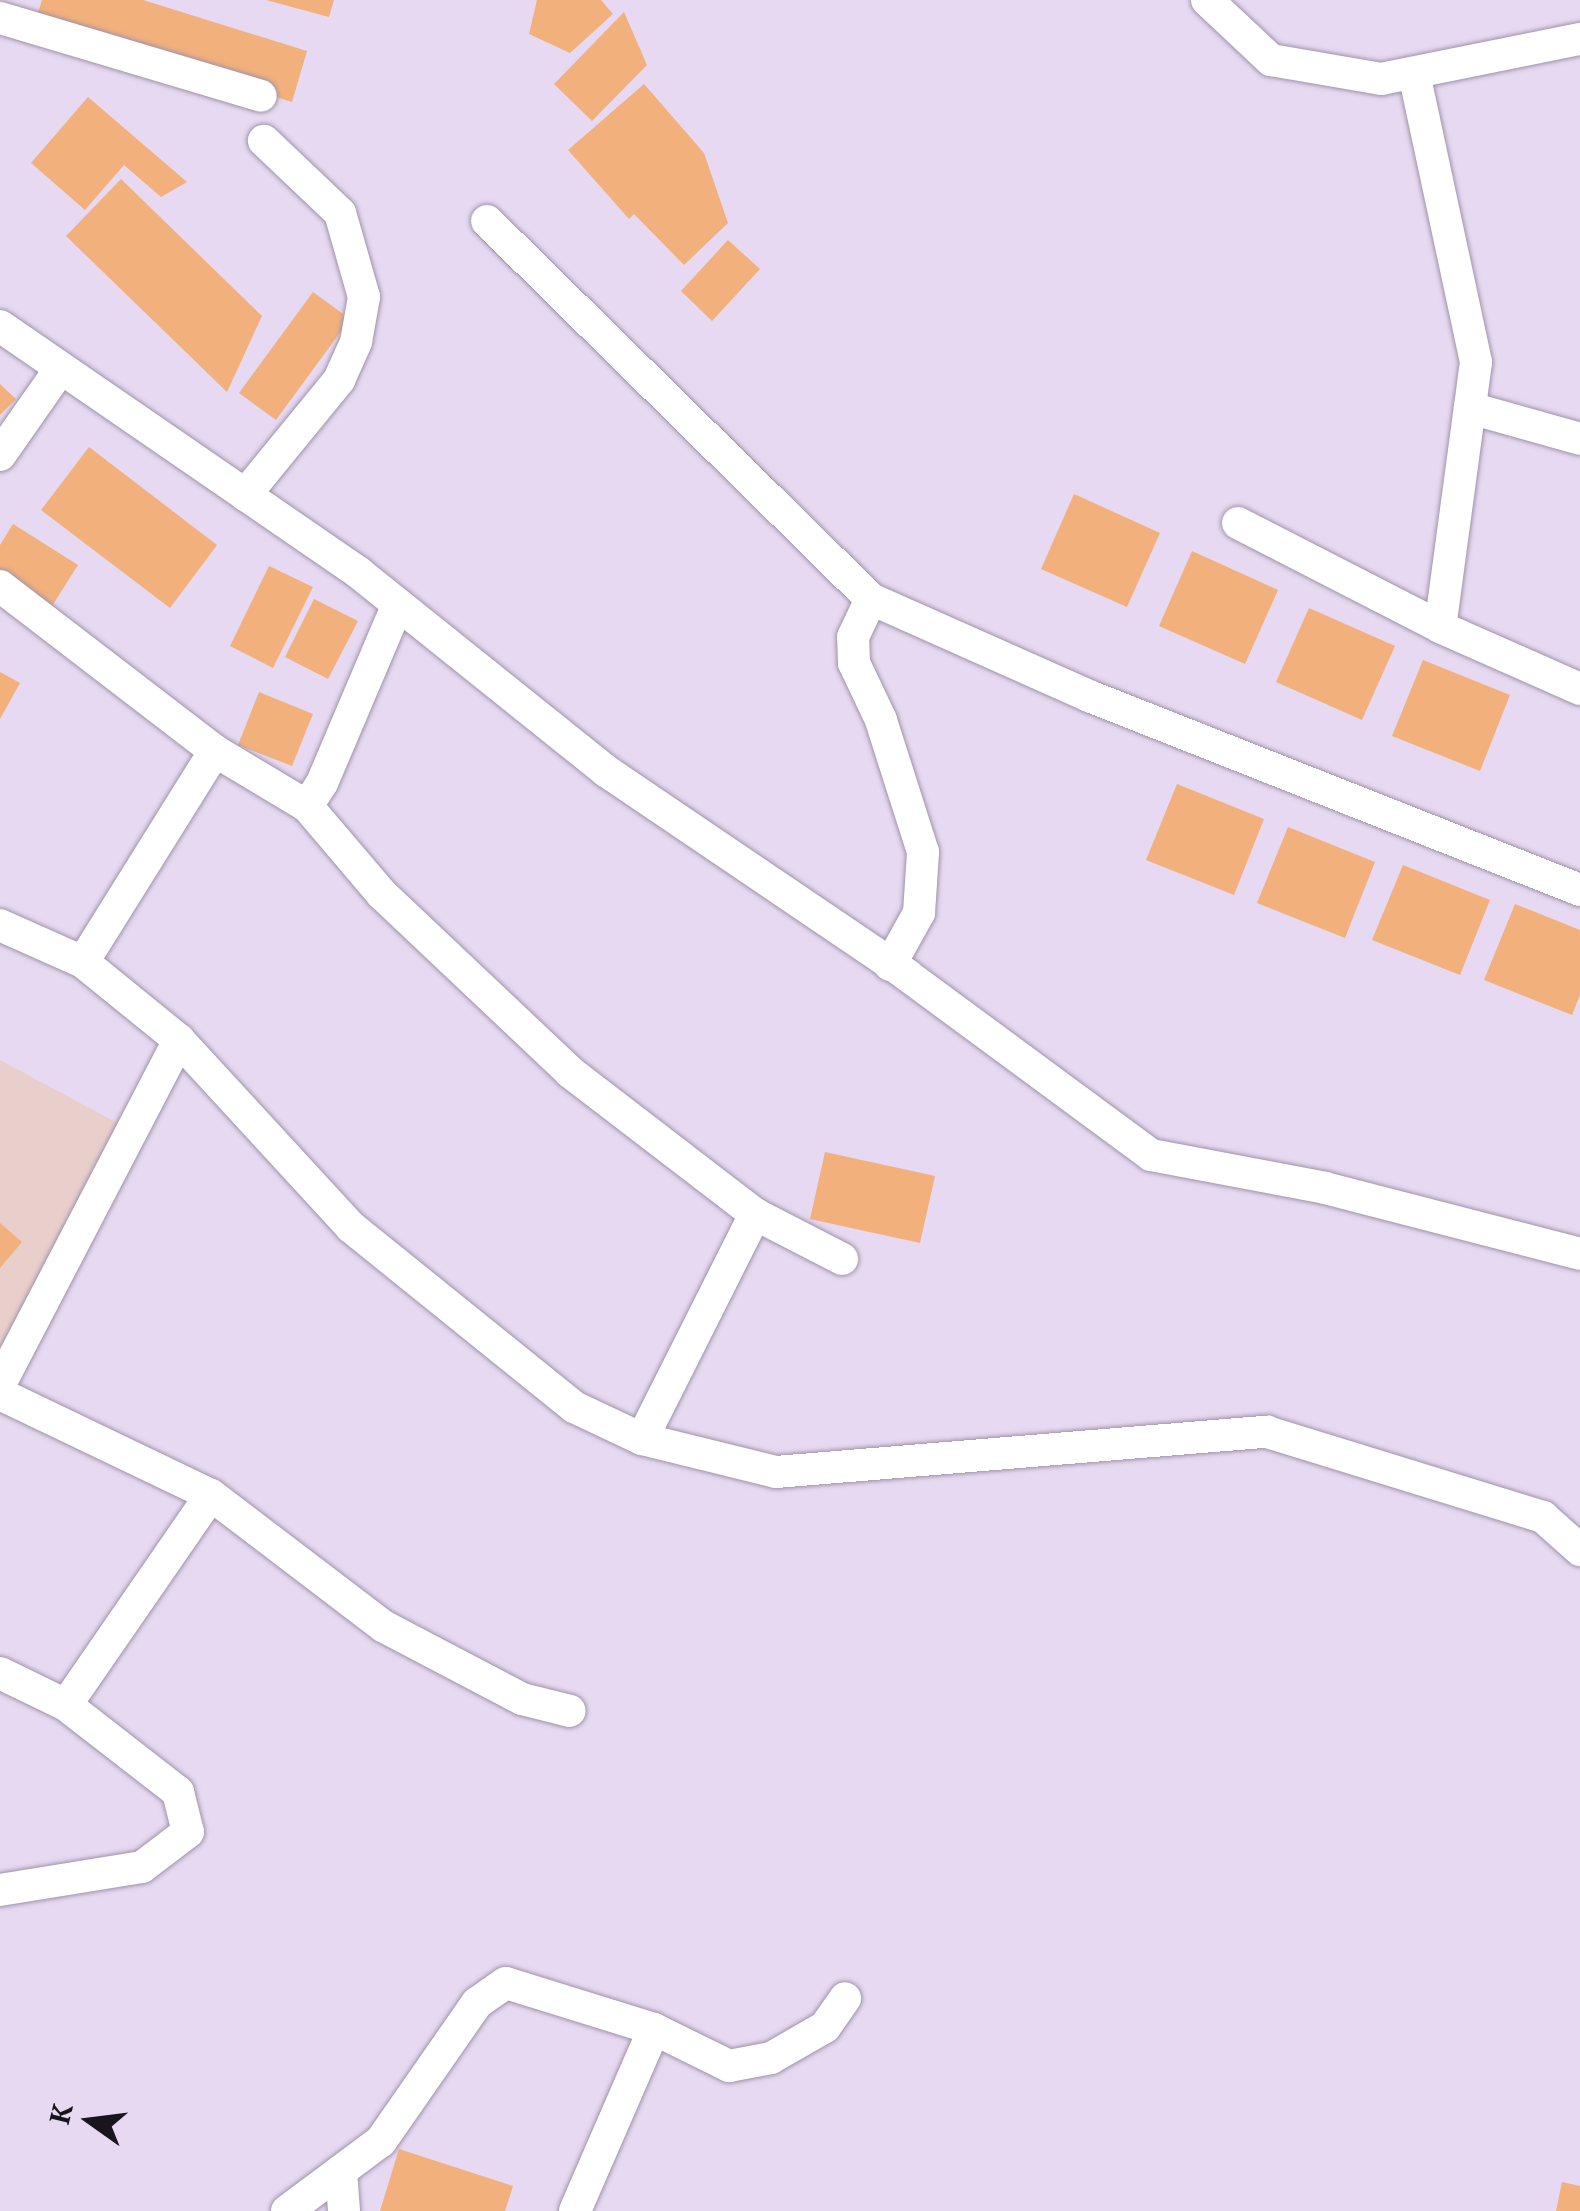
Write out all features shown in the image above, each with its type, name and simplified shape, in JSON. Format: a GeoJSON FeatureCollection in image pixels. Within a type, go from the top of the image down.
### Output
{"type":"FeatureCollection","features":[{"type":"Feature","properties":{"kind":"street"},"geometry":{"type":"LineString","coordinates":[[1207,0],[1271,60],[1381,79],[1580,38]]}},
{"type":"Feature","properties":{"kind":"street"},"geometry":{"type":"LineString","coordinates":[[0,18],[261,96]]}},
{"type":"Feature","properties":{"kind":"street"},"geometry":{"type":"LineString","coordinates":[[1414,73],[1476,362],[1440,627]]}},
{"type":"Feature","properties":{"kind":"street"},"geometry":{"type":"LineString","coordinates":[[245,495],[338,380],[356,342],[364,297],[340,213],[264,141]]}},
{"type":"Feature","properties":{"kind":"street"},"geometry":{"type":"LineString","coordinates":[[487,221],[871,598],[1089,696],[1580,890]]}},
{"type":"Feature","properties":{"kind":"street"},"geometry":{"type":"LineString","coordinates":[[0,326],[398,604],[606,771],[890,965],[1151,1155],[1325,1188],[1580,1254]]}},
{"type":"Feature","properties":{"kind":"street"},"geometry":{"type":"LineString","coordinates":[[0,455],[61,368]]}},
{"type":"Feature","properties":{"kind":"street"},"geometry":{"type":"LineString","coordinates":[[1470,408],[1580,439]]}},
{"type":"Feature","properties":{"kind":"street"},"geometry":{"type":"LineString","coordinates":[[1238,523],[1440,627],[1580,689]]}},
{"type":"Feature","properties":{"kind":"street"},"geometry":{"type":"LineString","coordinates":[[0,586],[215,751],[307,806],[382,894],[570,1072],[755,1214],[842,1259]]}},
{"type":"Feature","properties":{"kind":"street"},"geometry":{"type":"LineString","coordinates":[[871,598],[853,637],[854,663],[881,720],[923,852],[919,913],[890,965]]}},
{"type":"Feature","properties":{"kind":"street"},"geometry":{"type":"LineString","coordinates":[[307,806],[322,784],[398,604]]}},
{"type":"Feature","properties":{"kind":"street"},"geometry":{"type":"LineString","coordinates":[[83,962],[215,751]]}},
{"type":"Feature","properties":{"kind":"street"},"geometry":{"type":"LineString","coordinates":[[0,924],[83,962],[179,1040],[351,1227],[574,1407],[642,1439],[776,1472],[1267,1432],[1543,1517],[1580,1550]]}},
{"type":"Feature","properties":{"kind":"street"},"geometry":{"type":"LineString","coordinates":[[0,1384],[179,1040]]}},
{"type":"Feature","properties":{"kind":"street"},"geometry":{"type":"LineString","coordinates":[[642,1439],[755,1214]]}},
{"type":"Feature","properties":{"kind":"street"},"geometry":{"type":"LineString","coordinates":[[0,1394],[211,1495],[383,1626],[522,1699],[570,1711]]}},
{"type":"Feature","properties":{"kind":"street"},"geometry":{"type":"LineString","coordinates":[[66,1705],[211,1495]]}},
{"type":"Feature","properties":{"kind":"street"},"geometry":{"type":"LineString","coordinates":[[0,1673],[66,1705],[178,1792],[188,1832],[142,1867],[0,1890]]}},
{"type":"Feature","properties":{"kind":"street"},"geometry":{"type":"LineString","coordinates":[[287,2211],[381,2141],[476,2002],[506,1983],[654,2029],[730,2066],[771,2058],[825,2027],[845,1998]]}},
{"type":"Feature","properties":{"kind":"street"},"geometry":{"type":"LineString","coordinates":[[575,2211],[654,2029]]}},
{"type":"Feature","properties":{"kind":"street"},"geometry":{"type":"LineString","coordinates":[[341,2170],[344,2211]]}},
{"type":"Feature","properties":{"kind":"shaded area"},"geometry":{"type":"Polygon","coordinates":[[[0,1060],[119,1124],[0,1351],[0,1060]]]}},
{"type":"Feature","properties":{"kind":"building"},"geometry":{"type":"Polygon","coordinates":[[[42,0],[143,0],[307,51],[292,102],[35,23],[42,0]]]}},
{"type":"Feature","properties":{"kind":"building"},"geometry":{"type":"Polygon","coordinates":[[[266,0],[334,0],[329,17],[266,0]]]}},
{"type":"Feature","properties":{"kind":"building"},"geometry":{"type":"Polygon","coordinates":[[[537,0],[601,0],[613,14],[570,53],[529,34],[537,0]]]}},
{"type":"Feature","properties":{"kind":"building"},"geometry":{"type":"Polygon","coordinates":[[[624,12],[647,65],[592,121],[554,84],[624,12]]]}},
{"type":"Feature","properties":{"kind":"building"},"geometry":{"type":"Polygon","coordinates":[[[644,84],[704,153],[728,223],[684,265],[634,214],[629,219],[568,150],[644,84]]]}},
{"type":"Feature","properties":{"kind":"building"},"geometry":{"type":"Polygon","coordinates":[[[88,97],[187,182],[161,197],[124,165],[85,210],[31,163],[88,97]]]}},
{"type":"Feature","properties":{"kind":"building"},"geometry":{"type":"Polygon","coordinates":[[[121,179],[262,316],[227,392],[66,236],[121,179]]]}},
{"type":"Feature","properties":{"kind":"building"},"geometry":{"type":"Polygon","coordinates":[[[728,240],[760,269],[712,321],[681,291],[728,240]]]}},
{"type":"Feature","properties":{"kind":"building"},"geometry":{"type":"Polygon","coordinates":[[[313,292],[350,319],[276,420],[239,393],[313,292]]]}},
{"type":"Feature","properties":{"kind":"building"},"geometry":{"type":"Polygon","coordinates":[[[0,384],[16,399],[0,415],[0,384]]]}},
{"type":"Feature","properties":{"kind":"building"},"geometry":{"type":"Polygon","coordinates":[[[89,447],[217,545],[170,608],[41,510],[89,447]]]}},
{"type":"Feature","properties":{"kind":"building"},"geometry":{"type":"Polygon","coordinates":[[[1074,494],[1160,533],[1127,607],[1041,569],[1074,494]]]}},
{"type":"Feature","properties":{"kind":"building"},"geometry":{"type":"Polygon","coordinates":[[[13,524],[78,565],[52,606],[0,573],[0,545],[13,524]]]}},
{"type":"Feature","properties":{"kind":"building"},"geometry":{"type":"Polygon","coordinates":[[[1192,551],[1278,590],[1245,664],[1159,626],[1192,551]]]}},
{"type":"Feature","properties":{"kind":"building"},"geometry":{"type":"Polygon","coordinates":[[[269,566],[313,587],[273,668],[230,646],[269,566]]]}},
{"type":"Feature","properties":{"kind":"building"},"geometry":{"type":"Polygon","coordinates":[[[314,599],[358,621],[328,679],[285,657],[314,599]]]}},
{"type":"Feature","properties":{"kind":"building"},"geometry":{"type":"Polygon","coordinates":[[[1309,608],[1395,646],[1362,720],[1276,682],[1309,608]]]}},
{"type":"Feature","properties":{"kind":"building"},"geometry":{"type":"Polygon","coordinates":[[[1423,660],[1510,695],[1480,771],[1392,736],[1423,660]]]}},
{"type":"Feature","properties":{"kind":"building"},"geometry":{"type":"Polygon","coordinates":[[[0,672],[20,683],[0,719],[0,672]]]}},
{"type":"Feature","properties":{"kind":"building"},"geometry":{"type":"Polygon","coordinates":[[[259,692],[313,714],[292,766],[238,745],[259,692]]]}},
{"type":"Feature","properties":{"kind":"building"},"geometry":{"type":"Polygon","coordinates":[[[1177,784],[1264,819],[1234,895],[1146,860],[1177,784]]]}},
{"type":"Feature","properties":{"kind":"building"},"geometry":{"type":"Polygon","coordinates":[[[1288,827],[1375,862],[1345,938],[1257,903],[1288,827]]]}},
{"type":"Feature","properties":{"kind":"building"},"geometry":{"type":"Polygon","coordinates":[[[1403,865],[1490,900],[1460,975],[1372,940],[1403,865]]]}},
{"type":"Feature","properties":{"kind":"building"},"geometry":{"type":"Polygon","coordinates":[[[1515,904],[1580,930],[1580,995],[1572,1015],[1484,980],[1515,904]]]}},
{"type":"Feature","properties":{"kind":"building"},"geometry":{"type":"Polygon","coordinates":[[[825,1152],[935,1176],[920,1243],[810,1219],[825,1152]]]}},
{"type":"Feature","properties":{"kind":"building"},"geometry":{"type":"Polygon","coordinates":[[[0,1223],[22,1242],[0,1268],[0,1223]]]}},
{"type":"Feature","properties":{"kind":"building"},"geometry":{"type":"Polygon","coordinates":[[[399,2149],[513,2186],[505,2211],[380,2211],[399,2149]]]}},
{"type":"Feature","properties":{"kind":"building"},"geometry":{"type":"Polygon","coordinates":[[[1562,2182],[1580,2186],[1580,2211],[1556,2211],[1562,2182]]]}}]}
